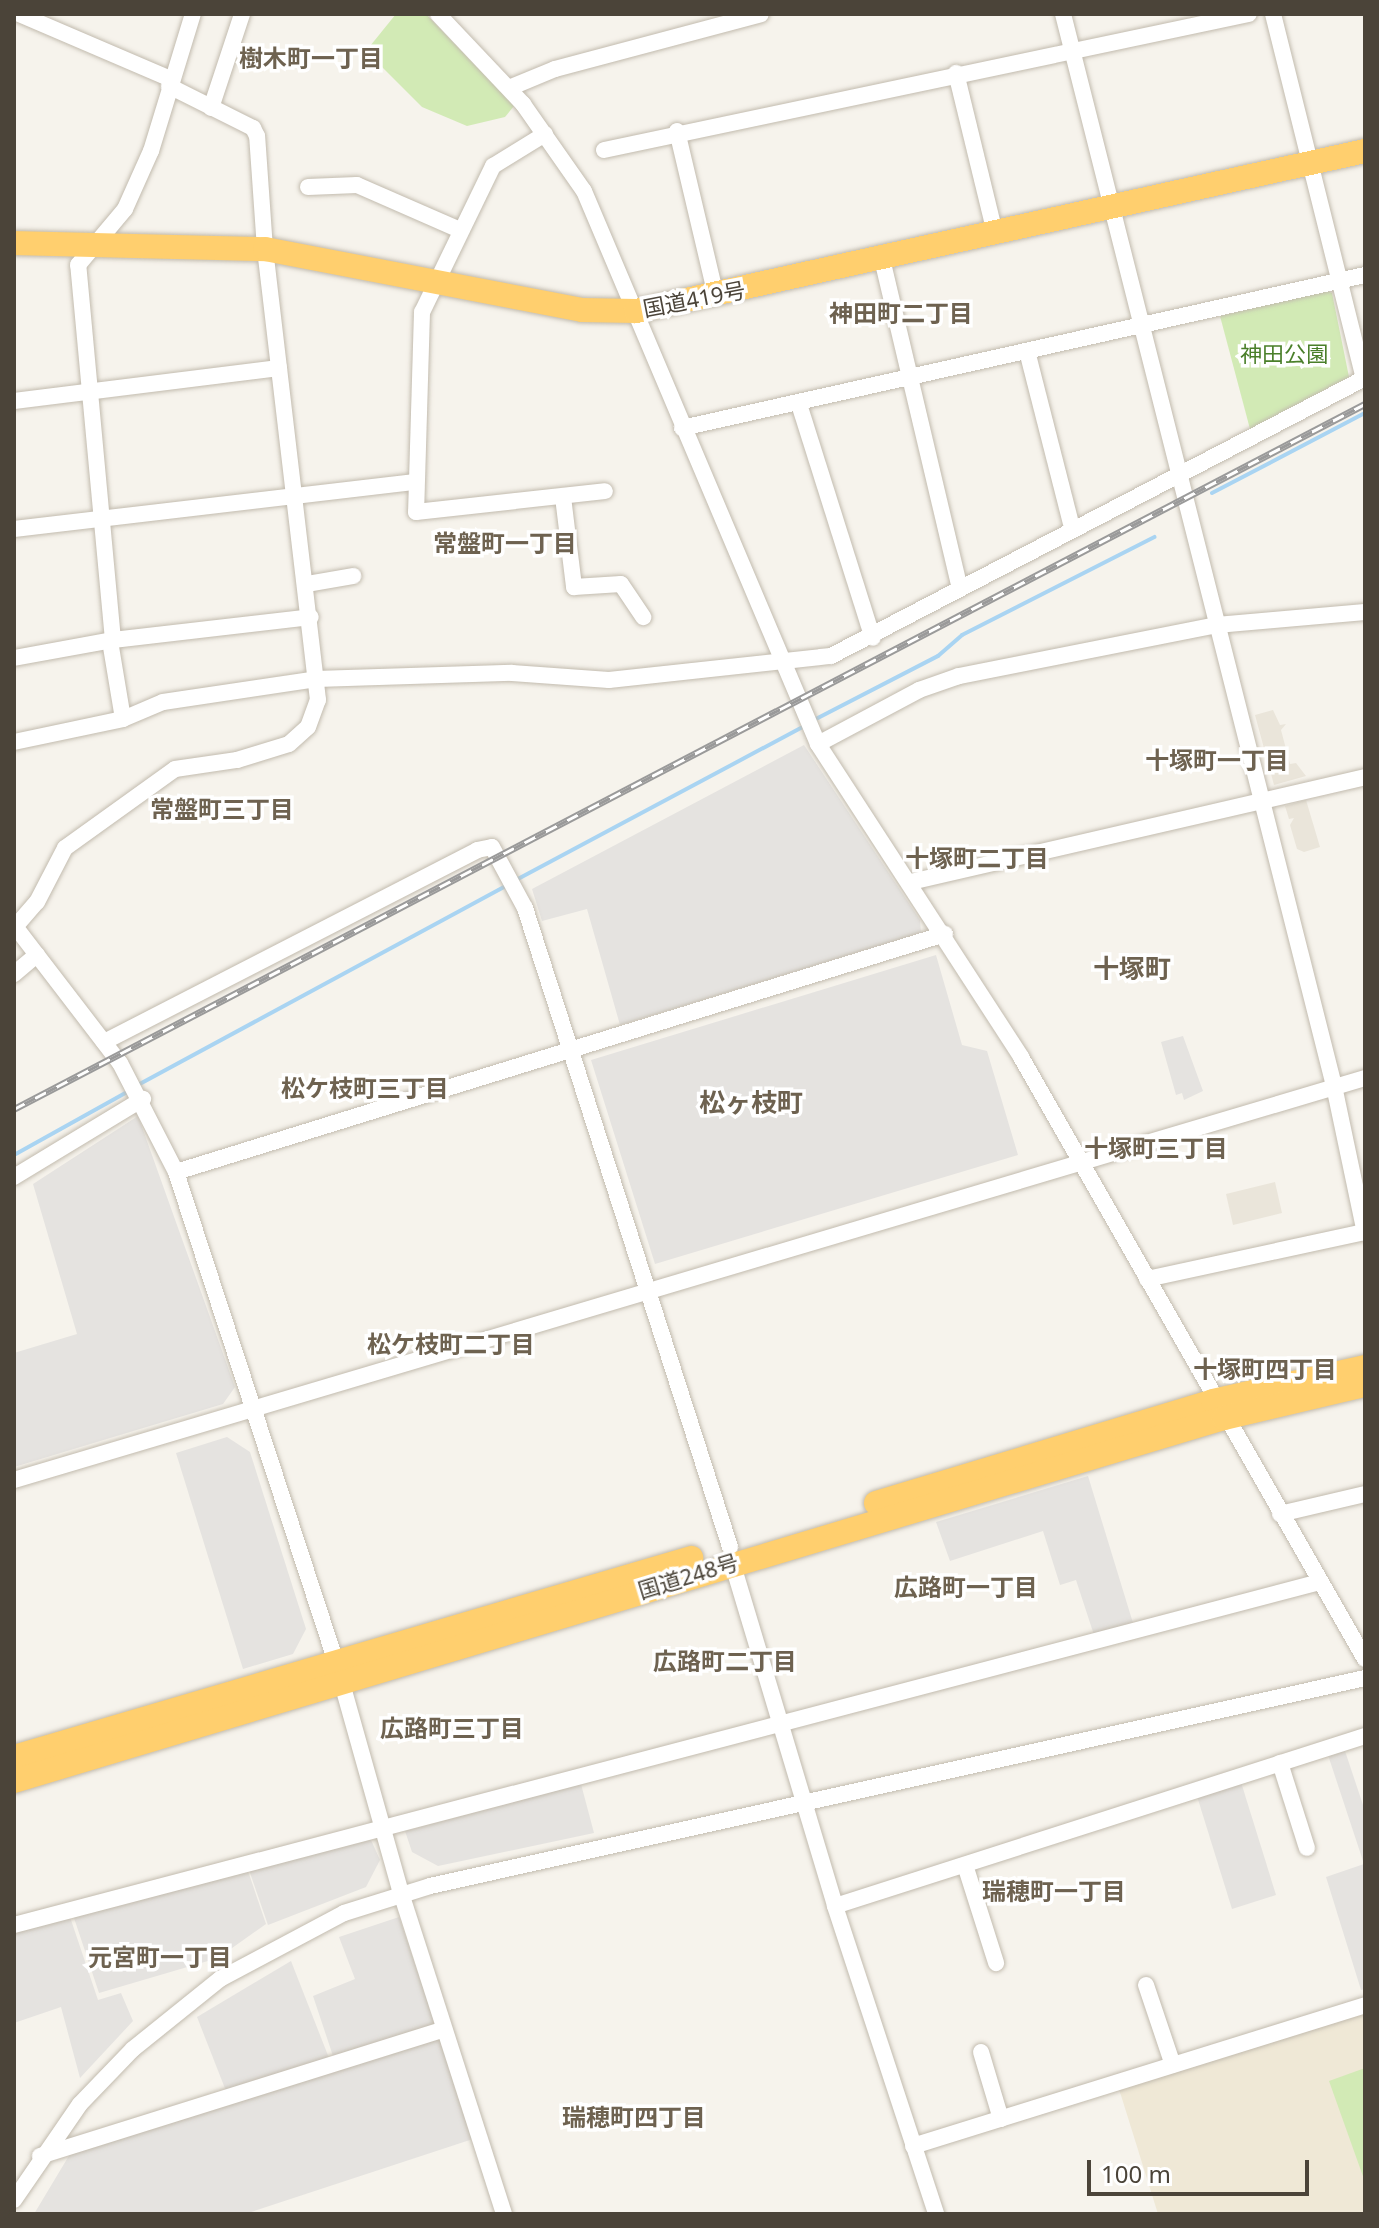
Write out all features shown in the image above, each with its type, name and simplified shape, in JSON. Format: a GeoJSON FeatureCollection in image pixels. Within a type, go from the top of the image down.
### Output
{"type":"FeatureCollection","features":[{"type":"Feature","properties":{"kind":"highway","name":"国道419号"},"geometry":{"type":"LineString","coordinates":[[14,243],[265,249],[582,310],[636,311],[716,296],[1365,151]]}},
{"type":"Feature","properties":{"kind":"highway","name":"国道248号"},"geometry":{"type":"LineString","coordinates":[[14,1781],[340,1673],[1365,1367]]}},
{"type":"Feature","properties":{"kind":"highway","name":"国道248号"},"geometry":{"type":"LineString","coordinates":[[1219,1409],[1365,1385]]}},
{"type":"Feature","properties":{"kind":"highway","name":"国道248号"},"geometry":{"type":"LineString","coordinates":[[14,1757],[340,1673]]}},
{"type":"Feature","properties":{"kind":"street"},"geometry":{"type":"LineString","coordinates":[[19,14],[170,83],[211,108],[253,128],[257,136],[265,249],[311,617],[318,700],[301,734],[276,750],[175,769],[65,848],[37,902],[15,926],[120,1063],[141,1096],[176,1172],[340,1673],[442,2030],[504,2214]]}},
{"type":"Feature","properties":{"kind":"street"},"geometry":{"type":"LineString","coordinates":[[123,719],[112,641],[92,389],[78,265],[100,244],[125,209],[151,151],[193,14]]}},
{"type":"Feature","properties":{"kind":"street"},"geometry":{"type":"LineString","coordinates":[[211,108],[242,14]]}},
{"type":"Feature","properties":{"kind":"street"},"geometry":{"type":"LineString","coordinates":[[438,14],[509,88],[584,191],[779,661],[818,744],[945,934],[1080,1160],[1219,1409],[1365,1659]]}},
{"type":"Feature","properties":{"kind":"street"},"geometry":{"type":"LineString","coordinates":[[509,88],[555,69],[761,14]]}},
{"type":"Feature","properties":{"kind":"street"},"geometry":{"type":"LineString","coordinates":[[1063,14],[1334,1086],[1365,1232],[1147,1279]]}},
{"type":"Feature","properties":{"kind":"street"},"geometry":{"type":"LineString","coordinates":[[604,150],[677,131],[1249,14]]}},
{"type":"Feature","properties":{"kind":"street"},"geometry":{"type":"LineString","coordinates":[[14,742],[123,719],[163,702],[316,679],[512,673],[609,680],[831,656],[873,638],[1072,528],[1364,378],[1307,164],[1273,14]]}},
{"type":"Feature","properties":{"kind":"street"},"geometry":{"type":"LineString","coordinates":[[956,73],[995,233]]}},
{"type":"Feature","properties":{"kind":"street"},"geometry":{"type":"LineString","coordinates":[[677,131],[716,296]]}},
{"type":"Feature","properties":{"kind":"street"},"geometry":{"type":"LineString","coordinates":[[545,134],[493,166],[433,282],[421,316],[416,512],[605,491]]}},
{"type":"Feature","properties":{"kind":"street"},"geometry":{"type":"LineString","coordinates":[[308,187],[357,185],[460,230]]}},
{"type":"Feature","properties":{"kind":"street"},"geometry":{"type":"LineString","coordinates":[[882,259],[960,588]]}},
{"type":"Feature","properties":{"kind":"street"},"geometry":{"type":"LineString","coordinates":[[682,428],[1365,275]]}},
{"type":"Feature","properties":{"kind":"street"},"geometry":{"type":"LineString","coordinates":[[1027,351],[1072,528]]}},
{"type":"Feature","properties":{"kind":"street"},"geometry":{"type":"LineString","coordinates":[[14,401],[279,368]]}},
{"type":"Feature","properties":{"kind":"street"},"geometry":{"type":"LineString","coordinates":[[799,404],[873,638]]}},
{"type":"Feature","properties":{"kind":"street"},"geometry":{"type":"LineString","coordinates":[[14,529],[101,515],[295,492],[415,482]]}},
{"type":"Feature","properties":{"kind":"street"},"geometry":{"type":"LineString","coordinates":[[563,497],[574,587],[621,584],[643,617]]}},
{"type":"Feature","properties":{"kind":"street"},"geometry":{"type":"LineString","coordinates":[[307,584],[353,576]]}},
{"type":"Feature","properties":{"kind":"street"},"geometry":{"type":"LineString","coordinates":[[818,744],[949,679],[1216,625],[1365,612]]}},
{"type":"Feature","properties":{"kind":"street"},"geometry":{"type":"LineString","coordinates":[[14,658],[112,641],[311,617]]}},
{"type":"Feature","properties":{"kind":"street"},"geometry":{"type":"LineString","coordinates":[[911,882],[1365,777]]}},
{"type":"Feature","properties":{"kind":"street"},"geometry":{"type":"LineString","coordinates":[[104,1042],[485,846],[496,851],[514,882],[570,1049],[731,1554],[835,1906],[936,2214]]}},
{"type":"Feature","properties":{"kind":"street"},"geometry":{"type":"LineString","coordinates":[[176,1172],[945,934]]}},
{"type":"Feature","properties":{"kind":"street"},"geometry":{"type":"LineString","coordinates":[[14,974],[37,955]]}},
{"type":"Feature","properties":{"kind":"street"},"geometry":{"type":"LineString","coordinates":[[14,1480],[255,1412],[647,1295],[1080,1160],[1365,1078]]}},
{"type":"Feature","properties":{"kind":"street"},"geometry":{"type":"LineString","coordinates":[[14,1177],[141,1096]]}},
{"type":"Feature","properties":{"kind":"street"},"geometry":{"type":"LineString","coordinates":[[1280,1514],[1365,1494]]}},
{"type":"Feature","properties":{"kind":"street"},"geometry":{"type":"LineString","coordinates":[[14,1925],[1320,1582]]}},
{"type":"Feature","properties":{"kind":"street"},"geometry":{"type":"LineString","coordinates":[[14,2200],[40,2156],[133,2049],[194,1998],[306,1931],[401,1893],[1365,1678]]}},
{"type":"Feature","properties":{"kind":"street"},"geometry":{"type":"LineString","coordinates":[[835,1906],[1365,1736]]}},
{"type":"Feature","properties":{"kind":"street"},"geometry":{"type":"LineString","coordinates":[[1280,1763],[1307,1848]]}},
{"type":"Feature","properties":{"kind":"street"},"geometry":{"type":"LineString","coordinates":[[965,1865],[996,1963]]}},
{"type":"Feature","properties":{"kind":"street"},"geometry":{"type":"LineString","coordinates":[[1146,1985],[1173,2065]]}},
{"type":"Feature","properties":{"kind":"street"},"geometry":{"type":"LineString","coordinates":[[913,2146],[1365,2005]]}},
{"type":"Feature","properties":{"kind":"street"},"geometry":{"type":"LineString","coordinates":[[40,2156],[442,2030]]}},
{"type":"Feature","properties":{"kind":"street"},"geometry":{"type":"LineString","coordinates":[[981,2052],[1001,2119]]}},
{"type":"Feature","properties":{"kind":"shaded area"},"geometry":{"type":"Polygon","coordinates":[[[1273,710],[1280,725],[1286,724],[1281,730],[1290,764],[1296,763],[1306,776],[1274,785],[1255,715],[1273,710]]]}},
{"type":"Feature","properties":{"kind":"shaded area"},"geometry":{"type":"Polygon","coordinates":[[[804,745],[920,920],[921,933],[620,1025],[587,909],[542,921],[532,889],[804,745]]]}},
{"type":"Feature","properties":{"kind":"shaded area"},"geometry":{"type":"Polygon","coordinates":[[[1306,800],[1320,847],[1304,852],[1297,849],[1290,825],[1294,818],[1289,819],[1285,806],[1306,800]]]}},
{"type":"Feature","properties":{"kind":"shaded area"},"geometry":{"type":"Polygon","coordinates":[[[936,955],[962,1045],[987,1051],[1018,1155],[655,1264],[591,1060],[936,955]]]}},
{"type":"Feature","properties":{"kind":"shaded area"},"geometry":{"type":"Polygon","coordinates":[[[1183,1036],[1203,1091],[1184,1100],[1182,1093],[1176,1095],[1161,1042],[1183,1036]]]}},
{"type":"Feature","properties":{"kind":"shaded area"},"geometry":{"type":"Polygon","coordinates":[[[138,1116],[235,1387],[223,1404],[14,1467],[14,1353],[77,1334],[33,1184],[138,1116]]]}},
{"type":"Feature","properties":{"kind":"shaded area"},"geometry":{"type":"Polygon","coordinates":[[[1275,1182],[1282,1213],[1233,1225],[1226,1194],[1275,1182]]]}},
{"type":"Feature","properties":{"kind":"shaded area"},"geometry":{"type":"Polygon","coordinates":[[[227,1437],[250,1452],[306,1629],[293,1654],[243,1669],[176,1453],[227,1437]]]}},
{"type":"Feature","properties":{"kind":"shaded area"},"geometry":{"type":"Polygon","coordinates":[[[1088,1476],[1133,1623],[1094,1635],[1076,1580],[1060,1585],[1043,1531],[950,1561],[936,1522],[1088,1476]]]}},
{"type":"Feature","properties":{"kind":"shaded area"},"geometry":{"type":"Polygon","coordinates":[[[1345,1751],[1365,1811],[1365,1989],[1361,1990],[1326,1877],[1364,1864],[1328,1755],[1345,1751]]]}},
{"type":"Feature","properties":{"kind":"shaded area"},"geometry":{"type":"Polygon","coordinates":[[[1240,1779],[1276,1895],[1232,1909],[1196,1793],[1240,1779]]]}},
{"type":"Feature","properties":{"kind":"shaded area"},"geometry":{"type":"Polygon","coordinates":[[[581,1784],[594,1833],[438,1866],[412,1852],[405,1831],[581,1784]]]}},
{"type":"Feature","properties":{"kind":"shaded area"},"geometry":{"type":"Polygon","coordinates":[[[371,1840],[380,1860],[366,1887],[268,1925],[249,1870],[371,1840]]]}},
{"type":"Feature","properties":{"kind":"shaded area"},"geometry":{"type":"Polygon","coordinates":[[[248,1871],[266,1924],[218,1958],[99,1993],[73,1915],[248,1871]]]}},
{"type":"Feature","properties":{"kind":"shaded area"},"geometry":{"type":"Polygon","coordinates":[[[70,1917],[98,2000],[121,1993],[133,2021],[80,2078],[61,2007],[14,2023],[14,1931],[70,1917]]]}},
{"type":"Feature","properties":{"kind":"shaded area"},"geometry":{"type":"Polygon","coordinates":[[[399,1917],[436,2026],[333,2056],[313,1996],[355,1979],[339,1937],[399,1917]]]}},
{"type":"Feature","properties":{"kind":"shaded area"},"geometry":{"type":"Polygon","coordinates":[[[291,1961],[329,2058],[226,2091],[197,2017],[291,1961]]]}},
{"type":"Feature","properties":{"kind":"shaded area"},"geometry":{"type":"Polygon","coordinates":[[[1365,2009],[1365,2214],[1158,2214],[1119,2089],[1365,2009]]]}},
{"type":"Feature","properties":{"kind":"shaded area"},"geometry":{"type":"Polygon","coordinates":[[[443,2034],[479,2137],[245,2214],[34,2214],[70,2154],[443,2034]]]}},
{"type":"Feature","properties":{"kind":"green space"},"geometry":{"type":"Polygon","coordinates":[[[396,14],[426,14],[514,106],[505,117],[467,126],[422,107],[366,51],[396,14]]]}},
{"type":"Feature","properties":{"kind":"green space","name":"神田公園"},"geometry":{"type":"Polygon","coordinates":[[[1327,291],[1332,293],[1349,377],[1250,429],[1220,316],[1327,291]]]}},
{"type":"Feature","properties":{"kind":"green space"},"geometry":{"type":"Polygon","coordinates":[[[1365,2068],[1365,2182],[1329,2081],[1365,2068]]]}},
{"type":"Feature","properties":{"kind":"waterway"},"geometry":{"type":"LineString","coordinates":[[1212,493],[1365,413]]}},
{"type":"Feature","properties":{"kind":"waterway"},"geometry":{"type":"LineString","coordinates":[[812,721],[938,656],[962,635],[1154,537]]}},
{"type":"Feature","properties":{"kind":"waterway"},"geometry":{"type":"LineString","coordinates":[[516,880],[804,726]]}},
{"type":"Feature","properties":{"kind":"waterway"},"geometry":{"type":"LineString","coordinates":[[136,1086],[508,885]]}},
{"type":"Feature","properties":{"kind":"waterway"},"geometry":{"type":"LineString","coordinates":[[14,1155],[129,1091]]}},
{"type":"Feature","properties":{"kind":"railway"},"geometry":{"type":"LineString","coordinates":[[14,1109],[1365,404]]}},
{"type":"Feature","properties":{"kind":"district","name":"樹木町一丁目"},"geometry":{"type":"Point","coordinates":[311,58]}},
{"type":"Feature","properties":{"kind":"district","name":"神田町二丁目"},"geometry":{"type":"Point","coordinates":[901,313]}},
{"type":"Feature","properties":{"kind":"district","name":"常盤町一丁目"},"geometry":{"type":"Point","coordinates":[505,543]}},
{"type":"Feature","properties":{"kind":"district","name":"十塚町一丁目"},"geometry":{"type":"Point","coordinates":[1217,760]}},
{"type":"Feature","properties":{"kind":"district","name":"常盤町三丁目"},"geometry":{"type":"Point","coordinates":[222,809]}},
{"type":"Feature","properties":{"kind":"district","name":"十塚町二丁目"},"geometry":{"type":"Point","coordinates":[977,858]}},
{"type":"Feature","properties":{"kind":"district","name":"十塚町"},"geometry":{"type":"Point","coordinates":[1132,969]}},
{"type":"Feature","properties":{"kind":"district","name":"松ケ枝町三丁目"},"geometry":{"type":"Point","coordinates":[365,1088]}},
{"type":"Feature","properties":{"kind":"district","name":"松ヶ枝町"},"geometry":{"type":"Point","coordinates":[751,1103]}},
{"type":"Feature","properties":{"kind":"district","name":"十塚町三丁目"},"geometry":{"type":"Point","coordinates":[1156,1148]}},
{"type":"Feature","properties":{"kind":"district","name":"松ケ枝町二丁目"},"geometry":{"type":"Point","coordinates":[451,1344]}},
{"type":"Feature","properties":{"kind":"district","name":"十塚町四丁目"},"geometry":{"type":"Point","coordinates":[1265,1369]}},
{"type":"Feature","properties":{"kind":"district","name":"広路町一丁目"},"geometry":{"type":"Point","coordinates":[966,1587]}},
{"type":"Feature","properties":{"kind":"district","name":"広路町二丁目"},"geometry":{"type":"Point","coordinates":[725,1661]}},
{"type":"Feature","properties":{"kind":"district","name":"広路町三丁目"},"geometry":{"type":"Point","coordinates":[452,1728]}},
{"type":"Feature","properties":{"kind":"district","name":"瑞穂町一丁目"},"geometry":{"type":"Point","coordinates":[1054,1891]}},
{"type":"Feature","properties":{"kind":"district","name":"元宮町一丁目"},"geometry":{"type":"Point","coordinates":[160,1957]}},
{"type":"Feature","properties":{"kind":"district","name":"瑞穂町四丁目"},"geometry":{"type":"Point","coordinates":[634,2117]}}]}
